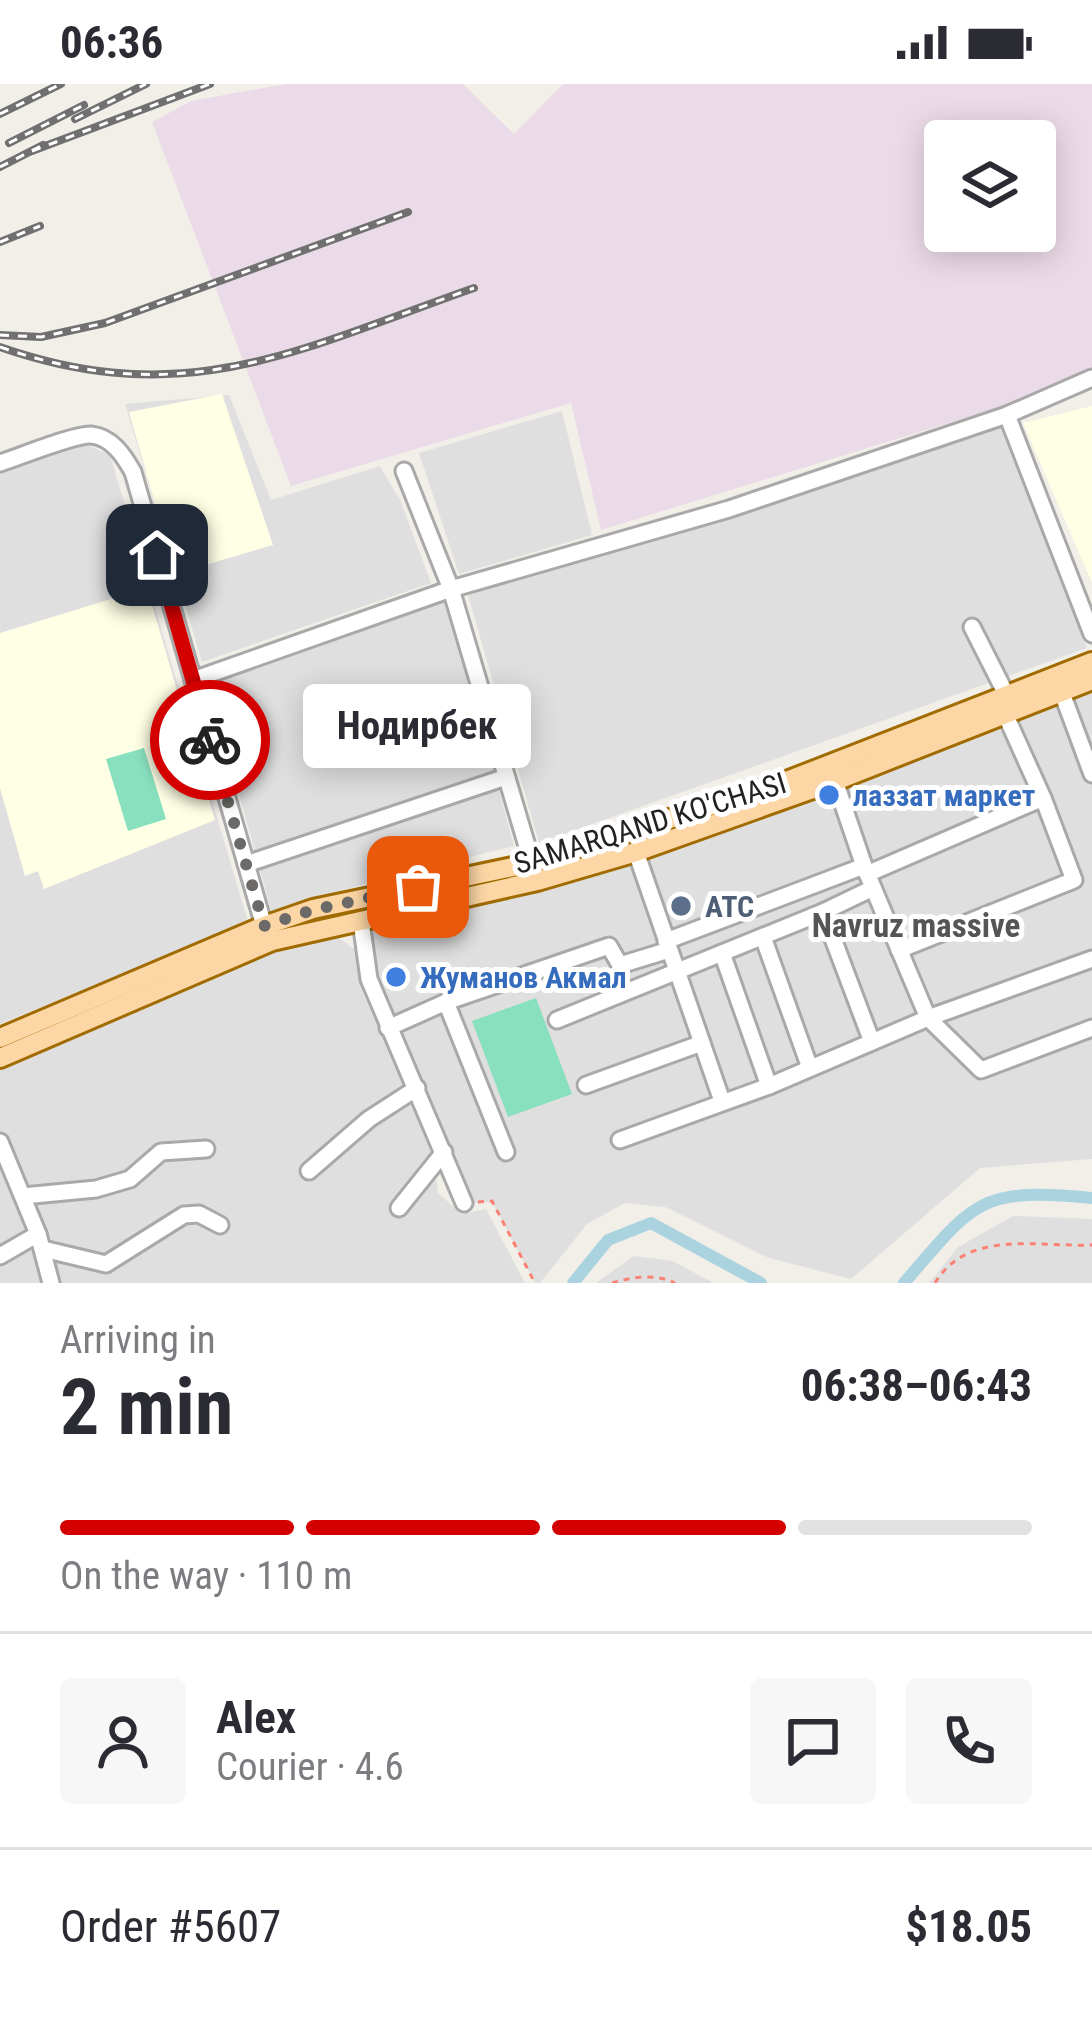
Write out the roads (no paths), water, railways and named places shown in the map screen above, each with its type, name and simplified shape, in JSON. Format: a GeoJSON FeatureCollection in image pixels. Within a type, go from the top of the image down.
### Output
{"type":"FeatureCollection","features":[{"type":"Feature","properties":{"kind":"main road","name":"SAMARQAND KO'CHASI"},"geometry":{"type":"LineString","coordinates":[[0,1038],[264,926],[313,910],[636,852],[835,782],[1092,662]]}},
{"type":"Feature","properties":{"kind":"main road","name":"SAMARQAND KO'CHASI"},"geometry":{"type":"LineString","coordinates":[[0,1058],[272,941],[534,872],[1092,680]]}},
{"type":"Feature","properties":{"kind":"street"},"geometry":{"type":"LineString","coordinates":[[193,680],[451,589],[729,509],[1007,416],[1092,379]]}},
{"type":"Feature","properties":{"kind":"street"},"geometry":{"type":"LineString","coordinates":[[1007,416],[1092,634]]}},
{"type":"Feature","properties":{"kind":"street"},"geometry":{"type":"LineString","coordinates":[[0,463],[90,435],[121,452],[133,472],[264,926]]}},
{"type":"Feature","properties":{"kind":"street"},"geometry":{"type":"LineString","coordinates":[[404,471],[451,589],[534,872]]}},
{"type":"Feature","properties":{"kind":"street"},"geometry":{"type":"LineString","coordinates":[[899,950],[1074,880],[972,626]]}},
{"type":"Feature","properties":{"kind":"street"},"geometry":{"type":"LineString","coordinates":[[1063,693],[1092,774]]}},
{"type":"Feature","properties":{"kind":"street"},"geometry":{"type":"LineString","coordinates":[[246,864],[506,777]]}},
{"type":"Feature","properties":{"kind":"street"},"geometry":{"type":"LineString","coordinates":[[835,782],[868,876],[928,1018],[981,1070],[1092,1028]]}},
{"type":"Feature","properties":{"kind":"street"},"geometry":{"type":"LineString","coordinates":[[620,965],[868,876],[1043,798]]}},
{"type":"Feature","properties":{"kind":"street"},"geometry":{"type":"LineString","coordinates":[[636,852],[722,1101]]}},
{"type":"Feature","properties":{"kind":"street"},"geometry":{"type":"LineString","coordinates":[[557,1020],[823,912],[868,876]]}},
{"type":"Feature","properties":{"kind":"street"},"geometry":{"type":"LineString","coordinates":[[823,912],[872,1042]]}},
{"type":"Feature","properties":{"kind":"street"},"geometry":{"type":"LineString","coordinates":[[361,921],[369,980],[464,1203]]}},
{"type":"Feature","properties":{"kind":"street"},"geometry":{"type":"LineString","coordinates":[[764,938],[810,1068]]}},
{"type":"Feature","properties":{"kind":"street"},"geometry":{"type":"LineString","coordinates":[[388,1028],[446,1002],[609,946],[626,990]]}},
{"type":"Feature","properties":{"kind":"street"},"geometry":{"type":"LineString","coordinates":[[722,953],[769,1086]]}},
{"type":"Feature","properties":{"kind":"street"},"geometry":{"type":"LineString","coordinates":[[620,1139],[769,1086],[928,1018],[1092,958]]}},
{"type":"Feature","properties":{"kind":"street"},"geometry":{"type":"LineString","coordinates":[[446,1002],[506,1152]]}},
{"type":"Feature","properties":{"kind":"street"},"geometry":{"type":"LineString","coordinates":[[586,1085],[702,1043]]}},
{"type":"Feature","properties":{"kind":"street"},"geometry":{"type":"LineString","coordinates":[[309,1171],[369,1119],[417,1088]]}},
{"type":"Feature","properties":{"kind":"street"},"geometry":{"type":"LineString","coordinates":[[0,1142],[40,1242],[51,1283]]}},
{"type":"Feature","properties":{"kind":"street"},"geometry":{"type":"LineString","coordinates":[[23,1196],[96,1189],[130,1179],[161,1152],[206,1149]]}},
{"type":"Feature","properties":{"kind":"street"},"geometry":{"type":"LineString","coordinates":[[399,1208],[444,1152]]}},
{"type":"Feature","properties":{"kind":"street"},"geometry":{"type":"LineString","coordinates":[[0,1256],[40,1242],[106,1264],[184,1215],[199,1214],[220,1225]]}},
{"type":"Feature","properties":{"kind":"waterway"},"geometry":{"type":"LineString","coordinates":[[904,1283],[947,1234],[982,1206],[1025,1195],[1092,1198]]}},
{"type":"Feature","properties":{"kind":"waterway"},"geometry":{"type":"LineString","coordinates":[[573,1283],[608,1240],[651,1223],[761,1283]]}},
{"type":"Feature","properties":{"kind":"railway"},"geometry":{"type":"LineString","coordinates":[[0,114],[61,84]]}},
{"type":"Feature","properties":{"kind":"railway"},"geometry":{"type":"LineString","coordinates":[[75,119],[146,84]]}},
{"type":"Feature","properties":{"kind":"railway"},"geometry":{"type":"LineString","coordinates":[[32,151],[210,84]]}},
{"type":"Feature","properties":{"kind":"railway"},"geometry":{"type":"LineString","coordinates":[[9,143],[84,105]]}},
{"type":"Feature","properties":{"kind":"railway"},"geometry":{"type":"LineString","coordinates":[[0,167],[43,145]]}},
{"type":"Feature","properties":{"kind":"railway"},"geometry":{"type":"LineString","coordinates":[[0,335],[41,337],[105,323],[408,212]]}},
{"type":"Feature","properties":{"kind":"railway"},"geometry":{"type":"LineString","coordinates":[[0,242],[40,226]]}},
{"type":"Feature","properties":{"kind":"railway"},"geometry":{"type":"LineString","coordinates":[[0,347],[67,366],[128,374],[186,373],[297,351],[474,288]]}},
{"type":"Feature","properties":{"kind":"place","name":"лаззат маркет"},"geometry":{"type":"Point","coordinates":[829,795]}},
{"type":"Feature","properties":{"kind":"place","name":"Нодирбек"},"geometry":{"type":"Point","coordinates":[418,887]}},
{"type":"Feature","properties":{"kind":"place","name":"АТС"},"geometry":{"type":"Point","coordinates":[681,906]}},
{"type":"Feature","properties":{"kind":"place","name":"Жуманов Акмал"},"geometry":{"type":"Point","coordinates":[396,977]}},
{"type":"Feature","properties":{"kind":"district","name":"Navruz massive"},"geometry":{"type":"Point","coordinates":[916,925]}}]}
